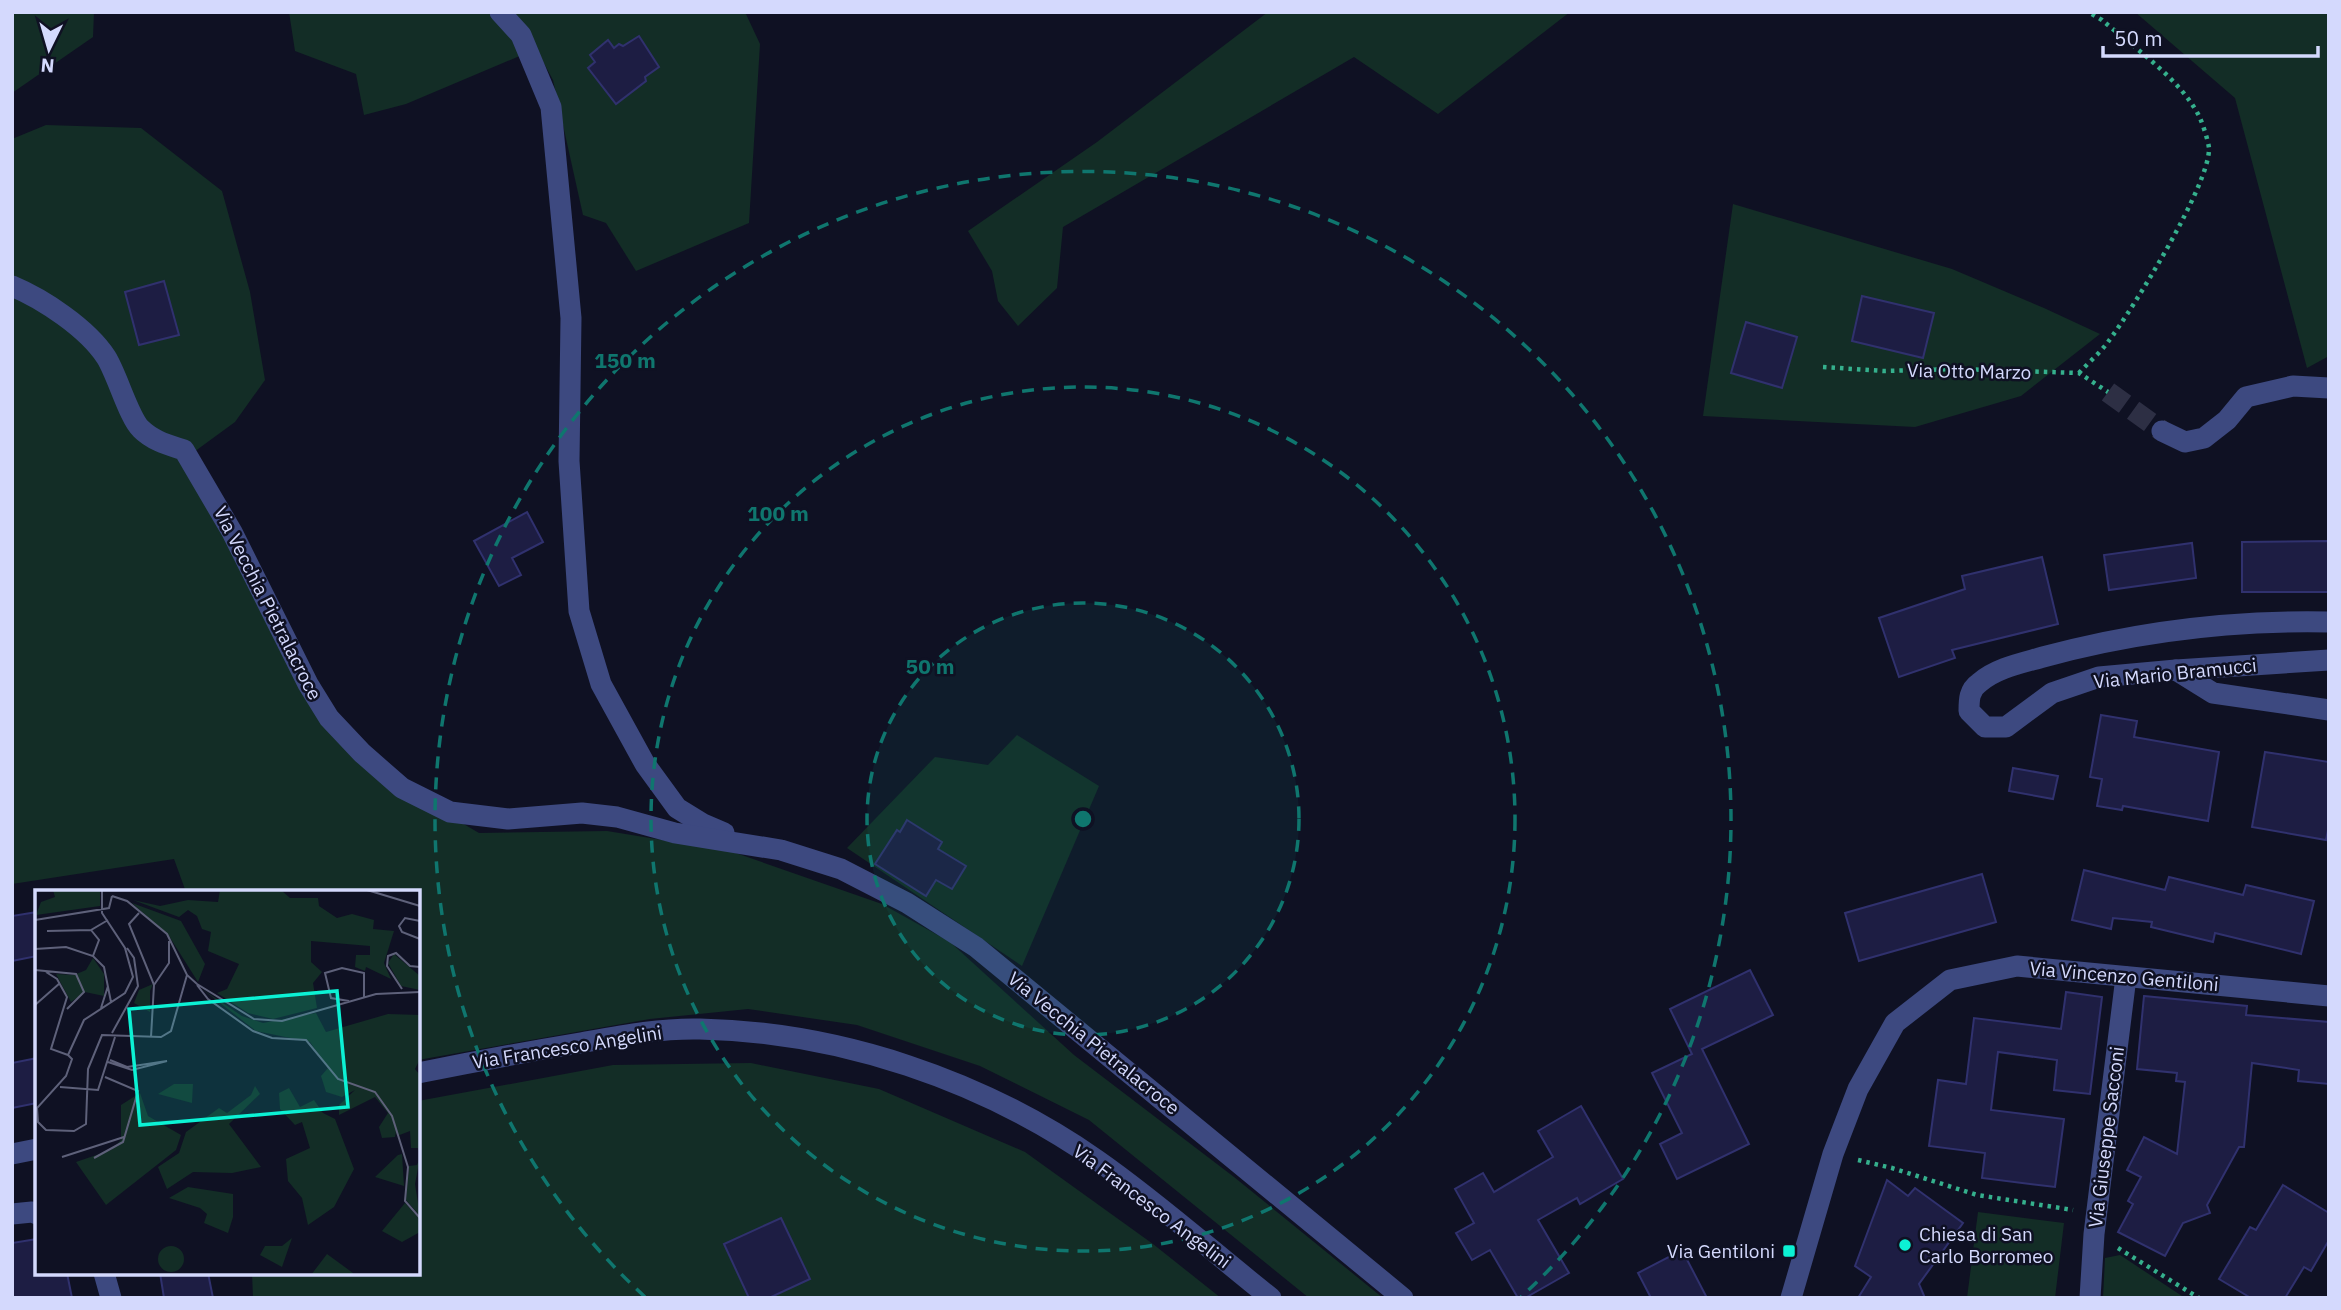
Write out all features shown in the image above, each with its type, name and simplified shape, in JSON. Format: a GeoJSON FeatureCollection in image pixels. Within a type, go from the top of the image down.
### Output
{"type":"FeatureCollection","features":[{"type":"Feature","properties":{"kind":"street","name":"Via Vecchia Pietralacroce"},"geometry":{"type":"LineString","coordinates":[[499,12],[521,35],[551,107],[571,318],[569,461],[579,611],[601,684],[653,775],[677,808],[703,824],[752,844]]}},
{"type":"Feature","properties":{"kind":"street","name":"Via Vecchia Pietralacroce"},"geometry":{"type":"LineString","coordinates":[[12,286],[30,293],[82,330],[106,357],[139,428],[162,443],[184,450],[232,532],[307,684],[329,718],[362,753],[402,788],[450,812],[508,819],[582,813],[617,817],[675,833],[781,850],[841,869],[907,903],[976,947],[1403,1298]]}},
{"type":"Feature","properties":{"kind":"street"},"geometry":{"type":"LineString","coordinates":[[2162,430],[2185,442],[2204,438],[2227,420],[2246,397],[2293,386],[2329,388]]}},
{"type":"Feature","properties":{"kind":"street","name":"Via Mario Bramucci"},"geometry":{"type":"LineString","coordinates":[[2329,622],[2235,625],[2166,631],[2086,645],[2015,665],[1978,683],[1969,696],[1969,711],[1985,727],[2006,727],[2052,693],[2099,677],[2329,660]]}},
{"type":"Feature","properties":{"kind":"street"},"geometry":{"type":"LineString","coordinates":[[2175,670],[2213,693],[2329,710]]}},
{"type":"Feature","properties":{"kind":"street","name":"Via Vincenzo Gentiloni"},"geometry":{"type":"LineString","coordinates":[[1791,1298],[1833,1154],[1858,1089],[1895,1023],[1950,980],[2017,966],[2329,996]]}},
{"type":"Feature","properties":{"kind":"street","name":"Via Giuseppe Sacconi"},"geometry":{"type":"LineString","coordinates":[[2090,1298],[2094,1234],[2126,976]]}},
{"type":"Feature","properties":{"kind":"street","name":"Via Francesco Angelini"},"geometry":{"type":"LineString","coordinates":[[420,1073],[646,1031],[699,1028],[815,1041],[874,1056],[958,1083],[1022,1113],[1097,1160],[1271,1298]]}},
{"type":"Feature","properties":{"kind":"street"},"geometry":{"type":"LineString","coordinates":[[12,1154],[35,1149]]}},
{"type":"Feature","properties":{"kind":"street"},"geometry":{"type":"LineString","coordinates":[[12,1214],[35,1213]]}},
{"type":"Feature","properties":{"kind":"street"},"geometry":{"type":"LineString","coordinates":[[105,1275],[111,1298]]}},
{"type":"Feature","properties":{"kind":"path"},"geometry":{"type":"LineString","coordinates":[[2088,12],[2102,20],[2176,84],[2200,117],[2208,148],[2204,173],[2150,277],[2108,343],[2079,373],[2108,392]]}},
{"type":"Feature","properties":{"kind":"path","name":"Via Otto Marzo"},"geometry":{"type":"LineString","coordinates":[[1823,367],[1884,371],[1958,369],[2079,373]]}},
{"type":"Feature","properties":{"kind":"path"},"geometry":{"type":"LineString","coordinates":[[1833,1154],[1892,1168],[1977,1195],[2080,1212],[2094,1234],[2199,1298]]}},
{"type":"Feature","properties":{"kind":"green space"},"geometry":{"type":"Polygon","coordinates":[[[12,12],[94,12],[93,37],[12,93],[12,12]]]}},
{"type":"Feature","properties":{"kind":"green space"},"geometry":{"type":"Polygon","coordinates":[[[289,12],[745,12],[760,44],[749,223],[636,271],[606,223],[583,215],[553,80],[532,41],[522,55],[406,104],[364,115],[356,74],[295,51],[289,12]]]}},
{"type":"Feature","properties":{"kind":"green space"},"geometry":{"type":"Polygon","coordinates":[[[1268,12],[1570,12],[1438,114],[1354,57],[1063,227],[1057,288],[1018,326],[998,301],[992,271],[968,231],[1097,142],[1268,12]]]}},
{"type":"Feature","properties":{"kind":"green space"},"geometry":{"type":"Polygon","coordinates":[[[2135,12],[2329,12],[2329,356],[2307,368],[2235,98],[2135,12]]]}},
{"type":"Feature","properties":{"kind":"green space"},"geometry":{"type":"Polygon","coordinates":[[[46,125],[141,128],[222,191],[250,292],[265,380],[235,422],[183,460],[361,764],[479,833],[607,831],[730,851],[882,904],[950,942],[1074,1055],[1234,1177],[1383,1298],[1309,1298],[1089,1120],[980,1066],[857,1025],[748,1009],[650,1019],[420,1060],[420,890],[185,890],[174,859],[12,884],[12,139],[46,125]]]}},
{"type":"Feature","properties":{"kind":"green space"},"geometry":{"type":"Polygon","coordinates":[[[1733,204],[1952,269],[2100,334],[2021,396],[1915,427],[1703,416],[1733,204]]]}},
{"type":"Feature","properties":{"kind":"green space"},"geometry":{"type":"Polygon","coordinates":[[[1017,735],[1099,786],[1022,966],[847,848],[935,757],[988,765],[1017,735]]]}},
{"type":"Feature","properties":{"kind":"green space"},"geometry":{"type":"Polygon","coordinates":[[[751,1063],[879,1089],[1025,1152],[1153,1244],[1221,1298],[253,1298],[252,1275],[420,1275],[420,1101],[613,1065],[751,1063]]]}},
{"type":"Feature","properties":{"kind":"green space"},"geometry":{"type":"Polygon","coordinates":[[[1978,1212],[2064,1223],[2055,1298],[1967,1298],[1978,1212]]]}},
{"type":"Feature","properties":{"kind":"green space"},"geometry":{"type":"Polygon","coordinates":[[[2120,1255],[2185,1298],[2103,1298],[2105,1258],[2120,1255]]]}},
{"type":"Feature","properties":{"kind":"building"},"geometry":{"type":"Polygon","coordinates":[[[639,36],[659,67],[645,77],[646,81],[616,104],[588,68],[595,62],[590,55],[608,40],[614,48],[639,36]]]}},
{"type":"Feature","properties":{"kind":"building"},"geometry":{"type":"Polygon","coordinates":[[[164,281],[179,335],[139,345],[125,292],[164,281]]]}},
{"type":"Feature","properties":{"kind":"building"},"geometry":{"type":"Polygon","coordinates":[[[1862,296],[1934,313],[1923,358],[1852,341],[1862,296]]]}},
{"type":"Feature","properties":{"kind":"building"},"geometry":{"type":"Polygon","coordinates":[[[1746,322],[1797,337],[1782,388],[1731,373],[1746,322]]]}},
{"type":"Feature","properties":{"kind":"building"},"geometry":{"type":"Polygon","coordinates":[[[527,512],[543,542],[512,558],[521,575],[499,586],[474,541],[527,512]]]}},
{"type":"Feature","properties":{"kind":"building"},"geometry":{"type":"Polygon","coordinates":[[[2329,541],[2329,592],[2242,592],[2242,542],[2329,541]]]}},
{"type":"Feature","properties":{"kind":"building"},"geometry":{"type":"Polygon","coordinates":[[[2192,543],[2196,578],[2109,590],[2104,555],[2192,543]]]}},
{"type":"Feature","properties":{"kind":"building"},"geometry":{"type":"Polygon","coordinates":[[[2042,557],[2058,624],[1952,650],[1955,658],[1899,677],[1879,618],[1965,589],[1962,576],[2042,557]]]}},
{"type":"Feature","properties":{"kind":"building"},"geometry":{"type":"Polygon","coordinates":[[[2101,715],[2137,721],[2134,737],[2219,752],[2208,821],[2123,806],[2122,810],[2097,806],[2102,779],[2090,777],[2101,715]]]}},
{"type":"Feature","properties":{"kind":"building"},"geometry":{"type":"Polygon","coordinates":[[[2265,752],[2329,762],[2329,825],[2326,840],[2252,827],[2265,752]]]}},
{"type":"Feature","properties":{"kind":"building"},"geometry":{"type":"Polygon","coordinates":[[[2013,768],[2058,776],[2053,799],[2009,791],[2013,768]]]}},
{"type":"Feature","properties":{"kind":"building"},"geometry":{"type":"Polygon","coordinates":[[[907,820],[942,842],[938,849],[966,866],[952,889],[936,880],[926,896],[875,864],[897,830],[900,832],[907,820]]]}},
{"type":"Feature","properties":{"kind":"building"},"geometry":{"type":"Polygon","coordinates":[[[2084,870],[2165,890],[2169,877],[2243,895],[2246,885],[2314,901],[2301,954],[2215,933],[2213,942],[2151,927],[2152,922],[2113,918],[2111,929],[2072,920],[2084,870]]]}},
{"type":"Feature","properties":{"kind":"building"},"geometry":{"type":"Polygon","coordinates":[[[1982,874],[1996,922],[1859,961],[1845,913],[1982,874]]]}},
{"type":"Feature","properties":{"kind":"building"},"geometry":{"type":"Polygon","coordinates":[[[35,912],[35,956],[12,961],[12,916],[35,912]]]}},
{"type":"Feature","properties":{"kind":"building"},"geometry":{"type":"Polygon","coordinates":[[[1750,970],[1773,1015],[1702,1049],[1749,1144],[1677,1179],[1660,1144],[1682,1133],[1652,1073],[1692,1054],[1670,1009],[1750,970]]]}},
{"type":"Feature","properties":{"kind":"building"},"geometry":{"type":"Polygon","coordinates":[[[2066,992],[2102,997],[2090,1094],[2054,1090],[2057,1060],[1998,1052],[1991,1110],[2064,1119],[2055,1187],[1982,1178],[1985,1153],[1929,1146],[1938,1080],[1966,1084],[1974,1018],[2061,1029],[2066,992]]]}},
{"type":"Feature","properties":{"kind":"building"},"geometry":{"type":"Polygon","coordinates":[[[2144,996],[2247,1006],[2246,1015],[2329,1022],[2329,1084],[2298,1081],[2299,1070],[2252,1063],[2244,1147],[2239,1147],[2207,1205],[2210,1213],[2183,1223],[2165,1256],[2118,1232],[2133,1204],[2128,1201],[2141,1177],[2127,1170],[2144,1137],[2177,1154],[2185,1082],[2176,1081],[2177,1073],[2137,1069],[2144,996]]]}},
{"type":"Feature","properties":{"kind":"building"},"geometry":{"type":"Polygon","coordinates":[[[35,1058],[35,1103],[12,1108],[12,1063],[35,1058]]]}},
{"type":"Feature","properties":{"kind":"building"},"geometry":{"type":"Polygon","coordinates":[[[1581,1106],[1623,1179],[1580,1204],[1577,1198],[1538,1220],[1569,1273],[1525,1298],[1518,1298],[1490,1250],[1472,1260],[1456,1233],[1474,1223],[1455,1189],[1483,1173],[1494,1192],[1553,1157],[1538,1131],[1581,1106]]]}},
{"type":"Feature","properties":{"kind":"building","name":"Chiesa di San Carlo Borromeo"},"geometry":{"type":"Polygon","coordinates":[[[1887,1180],[1908,1196],[1915,1188],[1963,1223],[1919,1284],[1925,1298],[1858,1298],[1871,1277],[1855,1266],[1887,1180]]]}},
{"type":"Feature","properties":{"kind":"building"},"geometry":{"type":"Polygon","coordinates":[[[2283,1185],[2329,1213],[2329,1240],[2311,1271],[2304,1267],[2285,1298],[2251,1298],[2219,1279],[2250,1227],[2256,1230],[2283,1185]]]}},
{"type":"Feature","properties":{"kind":"building"},"geometry":{"type":"Polygon","coordinates":[[[781,1218],[810,1279],[769,1298],[749,1298],[724,1244],[781,1218]]]}},
{"type":"Feature","properties":{"kind":"building"},"geometry":{"type":"Polygon","coordinates":[[[35,1239],[35,1275],[67,1275],[72,1298],[12,1298],[12,1243],[35,1239]]]}},
{"type":"Feature","properties":{"kind":"building"},"geometry":{"type":"Polygon","coordinates":[[[1682,1250],[1707,1298],[1651,1298],[1638,1273],[1682,1250]]]}},
{"type":"Feature","properties":{"kind":"building"},"geometry":{"type":"Polygon","coordinates":[[[160,1275],[208,1275],[213,1298],[164,1298],[160,1275]]]}},
{"type":"Feature","properties":{"kind":"tunnel"},"geometry":{"type":"LineString","coordinates":[[2108,392],[2162,431]]}},
{"type":"Feature","properties":{"kind":"place","name":"Chiesa di San Carlo Borromeo"},"geometry":{"type":"Point","coordinates":[1905,1245]}},
{"type":"Feature","properties":{"kind":"place","name":"Via Gentiloni"},"geometry":{"type":"Point","coordinates":[1789,1251]}}]}
